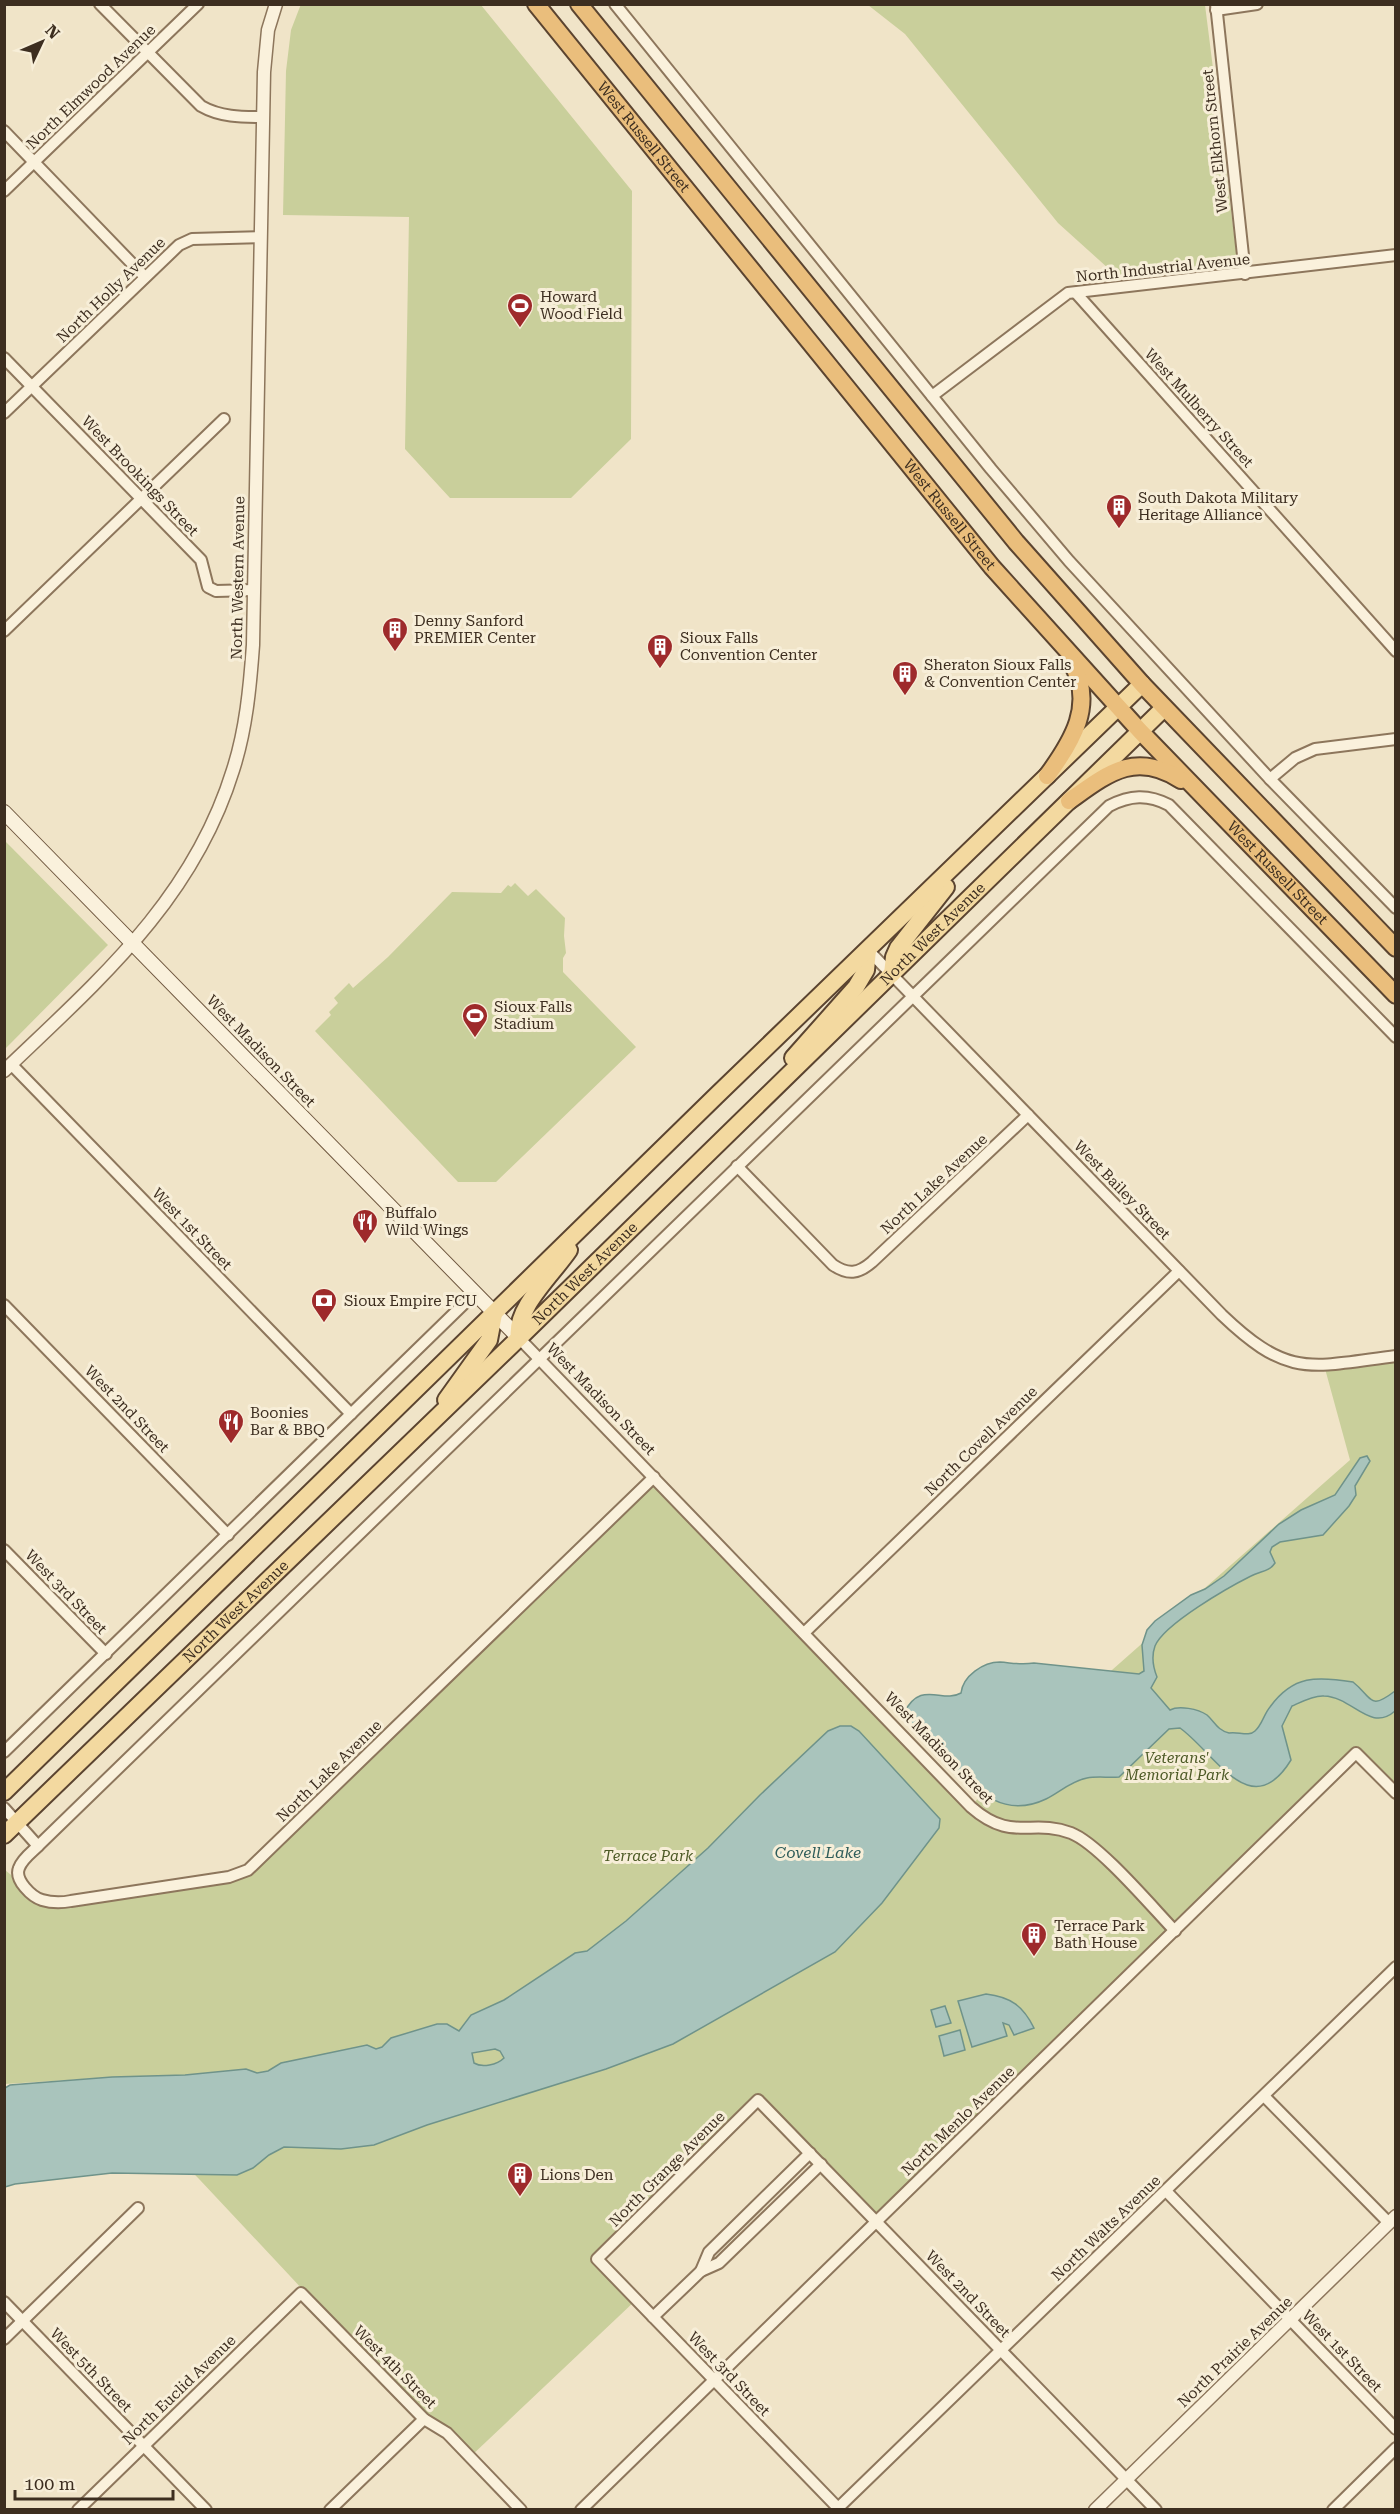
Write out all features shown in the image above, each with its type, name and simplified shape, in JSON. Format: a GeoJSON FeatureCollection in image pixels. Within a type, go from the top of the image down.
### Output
{"type":"FeatureCollection","features":[{"type":"Feature","properties":{"kind":"highway","name":"West Russell Street"},"geometry":{"type":"LineString","coordinates":[[536,4],[948,514],[1140,731],[1395,995]]}},
{"type":"Feature","properties":{"kind":"highway"},"geometry":{"type":"LineString","coordinates":[[579,4],[972,490],[1164,708],[1395,948]]}},
{"type":"Feature","properties":{"kind":"highway"},"geometry":{"type":"LineString","coordinates":[[1047,776],[1074,735],[1082,707],[1078,678],[1056,638]]}},
{"type":"Feature","properties":{"kind":"highway"},"geometry":{"type":"LineString","coordinates":[[1069,801],[1115,770],[1125,767],[1156,768],[1182,781],[1232,826]]}},
{"type":"Feature","properties":{"kind":"main road"},"geometry":{"type":"LineString","coordinates":[[4,1792],[1142,684]]}},
{"type":"Feature","properties":{"kind":"main road","name":"North West Avenue"},"geometry":{"type":"LineString","coordinates":[[4,1835],[436,1419],[1164,708]]}},
{"type":"Feature","properties":{"kind":"main road","name":"West Madison Street"},"geometry":{"type":"LineString","coordinates":[[4,812],[519,1338]]}},
{"type":"Feature","properties":{"kind":"main road"},"geometry":{"type":"LineString","coordinates":[[892,975],[892,966],[898,948],[954,876],[961,861]]}},
{"type":"Feature","properties":{"kind":"main road"},"geometry":{"type":"LineString","coordinates":[[760,1102],[789,1062],[856,987],[866,970],[868,950]]}},
{"type":"Feature","properties":{"kind":"main road"},"geometry":{"type":"LineString","coordinates":[[519,1338],[517,1328],[522,1313],[557,1268],[581,1229]]}},
{"type":"Feature","properties":{"kind":"main road"},"geometry":{"type":"LineString","coordinates":[[436,1419],[451,1391],[489,1340],[494,1314]]}},
{"type":"Feature","properties":{"kind":"street"},"geometry":{"type":"LineString","coordinates":[[100,4],[206,109],[237,117],[262,117]]}},
{"type":"Feature","properties":{"kind":"street","name":"North Elmwood Avenue"},"geometry":{"type":"LineString","coordinates":[[4,191],[198,4]]}},
{"type":"Feature","properties":{"kind":"street","name":"North Western Avenue"},"geometry":{"type":"LineString","coordinates":[[8,1068],[134,943],[172,895],[199,852],[233,771],[241,739],[250,682],[254,590],[262,117],[265,48],[276,4]]}},
{"type":"Feature","properties":{"kind":"street"},"geometry":{"type":"LineString","coordinates":[[615,4],[932,396],[1069,561],[1270,779],[1395,908]]}},
{"type":"Feature","properties":{"kind":"street"},"geometry":{"type":"LineString","coordinates":[[1216,7],[1257,4]]}},
{"type":"Feature","properties":{"kind":"street","name":"West Elkhorn Street"},"geometry":{"type":"LineString","coordinates":[[1216,7],[1245,274]]}},
{"type":"Feature","properties":{"kind":"street"},"geometry":{"type":"LineString","coordinates":[[4,131],[146,277]]}},
{"type":"Feature","properties":{"kind":"street","name":"North Holly Avenue"},"geometry":{"type":"LineString","coordinates":[[4,413],[179,245],[192,239],[261,237]]}},
{"type":"Feature","properties":{"kind":"street","name":"North Industrial Avenue"},"geometry":{"type":"LineString","coordinates":[[932,396],[1068,293],[1395,255]]}},
{"type":"Feature","properties":{"kind":"street","name":"West Mulberry Street"},"geometry":{"type":"LineString","coordinates":[[1076,293],[1395,651]]}},
{"type":"Feature","properties":{"kind":"street","name":"West Brookings Street"},"geometry":{"type":"LineString","coordinates":[[4,358],[201,560],[208,587],[216,591],[254,590]]}},
{"type":"Feature","properties":{"kind":"street"},"geometry":{"type":"LineString","coordinates":[[4,631],[224,419]]}},
{"type":"Feature","properties":{"kind":"street"},"geometry":{"type":"LineString","coordinates":[[1270,779],[1295,758],[1315,748],[1395,739]]}},
{"type":"Feature","properties":{"kind":"street","name":"North West Avenue"},"geometry":{"type":"LineString","coordinates":[[38,1846],[1098,814],[1118,801],[1140,796]]}},
{"type":"Feature","properties":{"kind":"street","name":"West Russell Street"},"geometry":{"type":"LineString","coordinates":[[1140,796],[1161,801],[1179,815],[1395,1037]]}},
{"type":"Feature","properties":{"kind":"street","name":"West Bailey Street"},"geometry":{"type":"LineString","coordinates":[[868,950],[1249,1341],[1281,1359],[1303,1365],[1324,1365],[1395,1356]]}},
{"type":"Feature","properties":{"kind":"street","name":"West 1st Street"},"geometry":{"type":"LineString","coordinates":[[8,1068],[351,1414]]}},
{"type":"Feature","properties":{"kind":"street","name":"North Lake Avenue"},"geometry":{"type":"LineString","coordinates":[[737,1166],[833,1265],[850,1274],[858,1272],[872,1262],[1028,1115]]}},
{"type":"Feature","properties":{"kind":"street","name":"North Covell Avenue"},"geometry":{"type":"LineString","coordinates":[[804,1632],[1179,1271]]}},
{"type":"Feature","properties":{"kind":"street"},"geometry":{"type":"LineString","coordinates":[[4,1752],[474,1294]]}},
{"type":"Feature","properties":{"kind":"street","name":"West 2nd Street"},"geometry":{"type":"LineString","coordinates":[[4,1305],[228,1535]]}},
{"type":"Feature","properties":{"kind":"street","name":"West Madison Street"},"geometry":{"type":"LineString","coordinates":[[519,1338],[985,1819],[999,1826],[1059,1830],[1082,1839],[1101,1855],[1175,1930]]}},
{"type":"Feature","properties":{"kind":"street","name":"North Lake Avenue"},"geometry":{"type":"LineString","coordinates":[[38,1846],[18,1868],[18,1875],[25,1887],[38,1898],[58,1903],[229,1877],[248,1870],[654,1477]]}},
{"type":"Feature","properties":{"kind":"street","name":"West 3rd Street"},"geometry":{"type":"LineString","coordinates":[[4,1550],[106,1654]]}},
{"type":"Feature","properties":{"kind":"street","name":"North Menlo Avenue"},"geometry":{"type":"LineString","coordinates":[[581,2510],[1356,1753],[1395,1793]]}},
{"type":"Feature","properties":{"kind":"street"},"geometry":{"type":"LineString","coordinates":[[4,1808],[38,1846]]}},
{"type":"Feature","properties":{"kind":"street","name":"North Walts Avenue"},"geometry":{"type":"LineString","coordinates":[[838,2509],[1395,1967]]}},
{"type":"Feature","properties":{"kind":"street"},"geometry":{"type":"LineString","coordinates":[[1264,2096],[1392,2220]]}},
{"type":"Feature","properties":{"kind":"street","name":"West 2nd Street"},"geometry":{"type":"LineString","coordinates":[[758,2100],[1156,2510]]}},
{"type":"Feature","properties":{"kind":"street","name":"North Grange Avenue"},"geometry":{"type":"LineString","coordinates":[[597,2259],[758,2100]]}},
{"type":"Feature","properties":{"kind":"street"},"geometry":{"type":"LineString","coordinates":[[701,2271],[709,2252],[810,2153]]}},
{"type":"Feature","properties":{"kind":"street"},"geometry":{"type":"LineString","coordinates":[[653,2317],[701,2271],[719,2263],[821,2164]]}},
{"type":"Feature","properties":{"kind":"street","name":"West 1st Street"},"geometry":{"type":"LineString","coordinates":[[1166,2191],[1395,2429]]}},
{"type":"Feature","properties":{"kind":"street"},"geometry":{"type":"LineString","coordinates":[[4,2339],[138,2208]]}},
{"type":"Feature","properties":{"kind":"street","name":"North Prairie Avenue"},"geometry":{"type":"LineString","coordinates":[[1095,2510],[1392,2220]]}},
{"type":"Feature","properties":{"kind":"street","name":"West 3rd Street"},"geometry":{"type":"LineString","coordinates":[[597,2259],[838,2509]]}},
{"type":"Feature","properties":{"kind":"street","name":"West 4th Street"},"geometry":{"type":"LineString","coordinates":[[302,2293],[424,2419],[447,2433],[521,2510]]}},
{"type":"Feature","properties":{"kind":"street","name":"North Euclid Avenue"},"geometry":{"type":"LineString","coordinates":[[78,2510],[302,2293]]}},
{"type":"Feature","properties":{"kind":"street","name":"West 5th Street"},"geometry":{"type":"LineString","coordinates":[[4,2302],[206,2510]]}},
{"type":"Feature","properties":{"kind":"street"},"geometry":{"type":"LineString","coordinates":[[330,2510],[424,2419]]}},
{"type":"Feature","properties":{"kind":"street"},"geometry":{"type":"LineString","coordinates":[[1333,2510],[1395,2448]]}},
{"type":"Feature","properties":{"kind":"green space","name":"Howard Wood Field"},"geometry":{"type":"Polygon","coordinates":[[[301,4],[481,5],[632,191],[631,439],[571,498],[450,498],[405,449],[409,217],[283,215],[286,71],[291,30],[301,4]]]}},
{"type":"Feature","properties":{"kind":"green space"},"geometry":{"type":"Polygon","coordinates":[[[868,5],[1205,5],[1237,258],[1235,262],[1119,278],[1058,223],[905,34],[868,5]]]}},
{"type":"Feature","properties":{"kind":"green space"},"geometry":{"type":"Polygon","coordinates":[[[5,841],[108,945],[5,1049],[5,841]]]}},
{"type":"Feature","properties":{"kind":"green space","name":"Sioux Falls Stadium"},"geometry":{"type":"Polygon","coordinates":[[[515,883],[528,896],[536,889],[565,918],[566,953],[563,958],[563,972],[636,1047],[496,1182],[458,1182],[315,1031],[331,1015],[329,1012],[338,1003],[334,998],[349,983],[353,988],[388,957],[452,892],[501,893],[508,885],[511,887],[515,883]]]}},
{"type":"Feature","properties":{"kind":"green space","name":"Terrace Park"},"geometry":{"type":"Polygon","coordinates":[[[1395,1356],[1395,1793],[1357,1754],[876,2221],[759,2101],[597,2259],[636,2300],[470,2457],[424,2419],[200,2180],[100,2078],[5,2084],[5,1870],[42,1900],[58,1903],[248,1870],[654,1477],[972,1806],[1000,1769],[1350,1460],[1324,1365],[1395,1356]]]}},
{"type":"Feature","properties":{"kind":"water"},"geometry":{"type":"Polygon","coordinates":[[[1367,1456],[1370,1461],[1355,1486],[1356,1495],[1323,1535],[1280,1542],[1272,1547],[1270,1552],[1275,1563],[1270,1568],[1213,1597],[1171,1627],[1161,1637],[1154,1650],[1153,1662],[1157,1677],[1151,1688],[1170,1710],[1188,1708],[1199,1711],[1207,1715],[1216,1726],[1229,1733],[1246,1734],[1255,1731],[1279,1696],[1297,1683],[1307,1680],[1328,1679],[1353,1682],[1368,1697],[1376,1701],[1395,1691],[1395,1711],[1386,1717],[1369,1716],[1344,1702],[1324,1696],[1292,1706],[1282,1726],[1291,1760],[1276,1778],[1262,1786],[1248,1785],[1234,1778],[1180,1728],[1169,1729],[1119,1777],[1081,1779],[1046,1799],[1030,1805],[1015,1806],[1001,1803],[977,1789],[912,1727],[904,1713],[917,1697],[932,1694],[954,1696],[961,1693],[970,1676],[987,1664],[1034,1663],[1139,1674],[1144,1671],[1142,1645],[1147,1630],[1155,1621],[1191,1595],[1224,1576],[1279,1524],[1301,1510],[1335,1495],[1360,1458],[1367,1456]]]}},
{"type":"Feature","properties":{"kind":"water","name":"Covell Lake"},"geometry":{"type":"Polygon","coordinates":[[[840,1726],[851,1726],[859,1731],[940,1819],[939,1828],[882,1903],[835,1952],[673,2044],[606,2069],[427,2125],[374,2145],[341,2149],[284,2147],[253,2168],[237,2175],[112,2173],[5,2187],[5,2088],[10,2085],[112,2077],[185,2075],[246,2069],[257,2073],[268,2071],[281,2063],[367,2045],[376,2049],[382,2047],[391,2038],[437,2024],[447,2024],[459,2031],[471,2015],[504,2000],[575,1953],[587,1951],[626,1921],[708,1848],[828,1731],[840,1726]],[[495,2049],[472,2053],[474,2063],[489,2065],[497,2062],[504,2058],[500,2051],[495,2049]]]}},
{"type":"Feature","properties":{"kind":"water"},"geometry":{"type":"Polygon","coordinates":[[[986,1994],[1002,1997],[1021,2008],[1034,2028],[1014,2035],[1009,2025],[1003,2023],[1007,2036],[972,2047],[958,2001],[986,1994]]]}},
{"type":"Feature","properties":{"kind":"water"},"geometry":{"type":"Polygon","coordinates":[[[945,2006],[951,2023],[936,2027],[931,2010],[945,2006]]]}},
{"type":"Feature","properties":{"kind":"water"},"geometry":{"type":"Polygon","coordinates":[[[960,2030],[965,2050],[944,2056],[939,2036],[960,2030]]]}},
{"type":"Feature","properties":{"kind":"place","name":"Howard Wood Field"},"geometry":{"type":"Point","coordinates":[520,329]}},
{"type":"Feature","properties":{"kind":"place","name":"South Dakota Military Heritage Alliance"},"geometry":{"type":"Point","coordinates":[1119,530]}},
{"type":"Feature","properties":{"kind":"place","name":"Denny Sanford PREMIER Center"},"geometry":{"type":"Point","coordinates":[395,653]}},
{"type":"Feature","properties":{"kind":"place","name":"Sioux Falls Convention Center"},"geometry":{"type":"Point","coordinates":[660,670]}},
{"type":"Feature","properties":{"kind":"place","name":"Sheraton Sioux Falls & Convention Center"},"geometry":{"type":"Point","coordinates":[905,697]}},
{"type":"Feature","properties":{"kind":"place","name":"Sioux Falls Stadium"},"geometry":{"type":"Point","coordinates":[475,1039]}},
{"type":"Feature","properties":{"kind":"place","name":"Buffalo Wild Wings"},"geometry":{"type":"Point","coordinates":[365,1245]}},
{"type":"Feature","properties":{"kind":"place","name":"Sioux Empire FCU"},"geometry":{"type":"Point","coordinates":[324,1324]}},
{"type":"Feature","properties":{"kind":"place","name":"Boonies Bar & BBQ"},"geometry":{"type":"Point","coordinates":[231,1445]}},
{"type":"Feature","properties":{"kind":"place","name":"Terrace Park Bath House"},"geometry":{"type":"Point","coordinates":[1034,1958]}},
{"type":"Feature","properties":{"kind":"place","name":"Lions Den"},"geometry":{"type":"Point","coordinates":[520,2198]}},
{"type":"Feature","properties":{"kind":"park label","name":"Veterans' Memorial Park"},"geometry":{"type":"Point","coordinates":[1177,1766]}}]}
